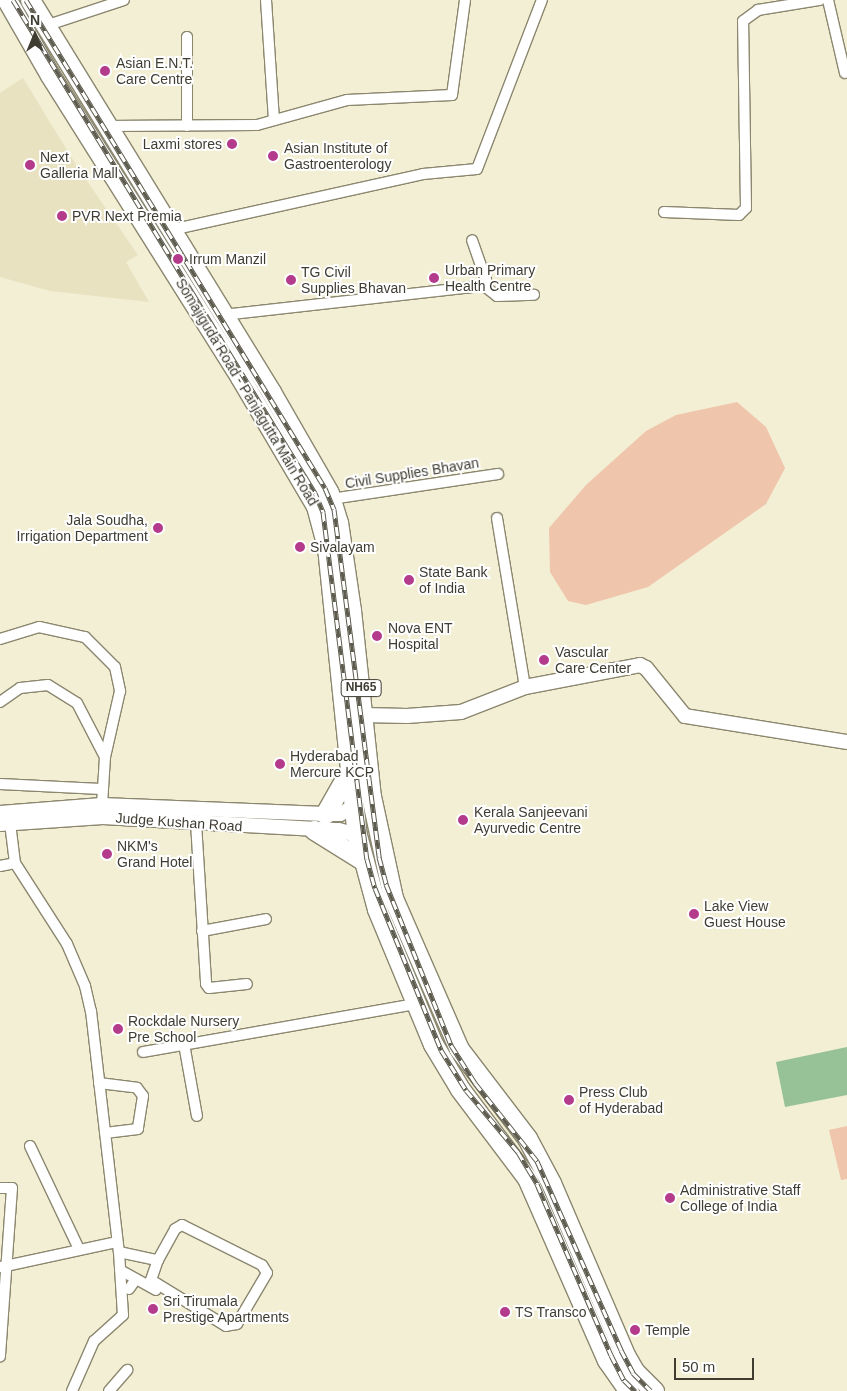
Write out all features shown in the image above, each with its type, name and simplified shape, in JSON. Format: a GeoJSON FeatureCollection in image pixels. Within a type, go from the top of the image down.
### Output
{"type":"FeatureCollection","features":[{"type":"Feature","properties":{"kind":"highway","name":"Somajiguda Road - Panjagutta Main Road"},"geometry":{"type":"LineString","coordinates":[[7,0],[50,76],[281,445],[316,506],[322,523],[352,766],[340,811],[357,835],[378,910],[433,1044],[460,1089],[527,1178],[607,1360],[629,1391]]}},
{"type":"Feature","properties":{"kind":"highway","name":"Somajiguda Road - Panjagutta Main Road"},"geometry":{"type":"LineString","coordinates":[[30,0],[299,438],[331,499],[342,547],[364,715],[371,796],[384,867],[414,952],[450,1029],[480,1079],[527,1138],[551,1183],[625,1355],[635,1372],[654,1391]]}},
{"type":"Feature","properties":{"kind":"highway"},"geometry":{"type":"LineString","coordinates":[[281,445],[299,438]]}},
{"type":"Feature","properties":{"kind":"highway"},"geometry":{"type":"LineString","coordinates":[[340,811],[352,766]]}},
{"type":"Feature","properties":{"kind":"highway"},"geometry":{"type":"LineString","coordinates":[[314,830],[364,860]]}},
{"type":"Feature","properties":{"kind":"highway"},"geometry":{"type":"LineString","coordinates":[[433,1044],[450,1029]]}},
{"type":"Feature","properties":{"kind":"main road"},"geometry":{"type":"LineString","coordinates":[[364,715],[407,716],[461,712],[526,687],[640,665],[646,668],[685,716],[847,742]]}},
{"type":"Feature","properties":{"kind":"main road","name":"Judge Kushan Road"},"geometry":{"type":"LineString","coordinates":[[3,820],[102,805],[340,811]]}},
{"type":"Feature","properties":{"kind":"main road"},"geometry":{"type":"LineString","coordinates":[[339,830],[344,821],[340,811]]}},
{"type":"Feature","properties":{"kind":"main road","name":"Judge Kushan Road"},"geometry":{"type":"LineString","coordinates":[[3,820],[103,817],[339,830],[357,835]]}},
{"type":"Feature","properties":{"kind":"street"},"geometry":{"type":"LineString","coordinates":[[45,26],[124,0]]}},
{"type":"Feature","properties":{"kind":"street"},"geometry":{"type":"LineString","coordinates":[[266,0],[274,120]]}},
{"type":"Feature","properties":{"kind":"street"},"geometry":{"type":"LineString","coordinates":[[107,126],[257,125],[347,100],[452,95],[465,0]]}},
{"type":"Feature","properties":{"kind":"street"},"geometry":{"type":"LineString","coordinates":[[171,230],[424,174],[477,169],[542,0]]}},
{"type":"Feature","properties":{"kind":"street"},"geometry":{"type":"LineString","coordinates":[[664,212],[739,215],[746,208],[741,31],[743,21],[757,5],[820,0]]}},
{"type":"Feature","properties":{"kind":"street"},"geometry":{"type":"LineString","coordinates":[[828,0],[845,73]]}},
{"type":"Feature","properties":{"kind":"street"},"geometry":{"type":"LineString","coordinates":[[187,37],[187,126]]}},
{"type":"Feature","properties":{"kind":"street"},"geometry":{"type":"LineString","coordinates":[[472,240],[486,280],[483,285]]}},
{"type":"Feature","properties":{"kind":"street"},"geometry":{"type":"LineString","coordinates":[[222,315],[483,285],[497,296],[534,295]]}},
{"type":"Feature","properties":{"kind":"street","name":"Civil Supplies Bhavan"},"geometry":{"type":"LineString","coordinates":[[331,499],[498,474]]}},
{"type":"Feature","properties":{"kind":"street"},"geometry":{"type":"LineString","coordinates":[[497,518],[526,687]]}},
{"type":"Feature","properties":{"kind":"street"},"geometry":{"type":"LineString","coordinates":[[0,639],[39,627],[85,637],[115,666],[120,692],[105,757],[101,789],[102,805]]}},
{"type":"Feature","properties":{"kind":"street"},"geometry":{"type":"LineString","coordinates":[[0,702],[20,688],[48,685],[77,703],[105,757]]}},
{"type":"Feature","properties":{"kind":"street"},"geometry":{"type":"LineString","coordinates":[[0,784],[101,789]]}},
{"type":"Feature","properties":{"kind":"street"},"geometry":{"type":"LineString","coordinates":[[3,820],[15,863],[66,944],[85,986],[91,1011],[118,1247],[123,1315],[94,1341],[72,1391]]}},
{"type":"Feature","properties":{"kind":"street"},"geometry":{"type":"LineString","coordinates":[[196,823],[206,984],[209,988],[247,984]]}},
{"type":"Feature","properties":{"kind":"street"},"geometry":{"type":"LineString","coordinates":[[0,866],[15,863]]}},
{"type":"Feature","properties":{"kind":"street"},"geometry":{"type":"LineString","coordinates":[[202,931],[266,919]]}},
{"type":"Feature","properties":{"kind":"street"},"geometry":{"type":"LineString","coordinates":[[143,1052],[415,1004]]}},
{"type":"Feature","properties":{"kind":"street"},"geometry":{"type":"LineString","coordinates":[[184,1044],[197,1116]]}},
{"type":"Feature","properties":{"kind":"street"},"geometry":{"type":"LineString","coordinates":[[99,1083],[137,1088],[143,1096],[138,1129],[105,1133]]}},
{"type":"Feature","properties":{"kind":"street"},"geometry":{"type":"LineString","coordinates":[[30,1146],[79,1249]]}},
{"type":"Feature","properties":{"kind":"street"},"geometry":{"type":"LineString","coordinates":[[0,1188],[12,1188],[3,1267],[0,1356]]}},
{"type":"Feature","properties":{"kind":"street"},"geometry":{"type":"LineString","coordinates":[[182,1225],[262,1265],[267,1273],[237,1324],[226,1326],[151,1280],[158,1260],[175,1229],[182,1225]]}},
{"type":"Feature","properties":{"kind":"street"},"geometry":{"type":"LineString","coordinates":[[3,1267],[79,1249],[118,1247],[158,1260]]}},
{"type":"Feature","properties":{"kind":"street"},"geometry":{"type":"LineString","coordinates":[[120,1270],[188,1307]]}},
{"type":"Feature","properties":{"kind":"street"},"geometry":{"type":"LineString","coordinates":[[128,1289],[136,1279]]}},
{"type":"Feature","properties":{"kind":"street"},"geometry":{"type":"LineString","coordinates":[[109,1391],[127,1370]]}},
{"type":"Feature","properties":{"kind":"shaded area"},"geometry":{"type":"Polygon","coordinates":[[[23,78],[78,168],[138,255],[126,262],[149,302],[50,291],[0,277],[0,93],[23,78]]]}},
{"type":"Feature","properties":{"kind":"shaded area"},"geometry":{"type":"Polygon","coordinates":[[[737,402],[766,427],[785,468],[766,504],[648,587],[586,605],[568,601],[550,572],[549,528],[586,485],[646,431],[676,415],[737,402]]]}},
{"type":"Feature","properties":{"kind":"shaded area"},"geometry":{"type":"Polygon","coordinates":[[[847,1047],[847,1095],[785,1107],[776,1062],[847,1047]]]}},
{"type":"Feature","properties":{"kind":"shaded area"},"geometry":{"type":"Polygon","coordinates":[[[847,1126],[847,1179],[841,1180],[829,1130],[847,1126]]]}},
{"type":"Feature","properties":{"kind":"railway"},"geometry":{"type":"LineString","coordinates":[[13,0],[315,493],[323,512],[367,859],[375,888],[441,1050],[466,1090],[518,1152],[537,1184],[611,1355],[624,1380],[635,1391]]}},
{"type":"Feature","properties":{"kind":"railway"},"geometry":{"type":"LineString","coordinates":[[26,0],[325,488],[334,509],[379,857],[386,884],[451,1045],[475,1083],[537,1161],[621,1350],[633,1373],[651,1391]]}},
{"type":"Feature","properties":{"kind":"place","name":"Asian E.N.T. Care Centre"},"geometry":{"type":"Point","coordinates":[105,71]}},
{"type":"Feature","properties":{"kind":"place","name":"Laxmi stores"},"geometry":{"type":"Point","coordinates":[232,144]}},
{"type":"Feature","properties":{"kind":"place","name":"Asian Institute of Gastroenterology"},"geometry":{"type":"Point","coordinates":[273,156]}},
{"type":"Feature","properties":{"kind":"place","name":"Next Galleria Mall"},"geometry":{"type":"Point","coordinates":[30,165]}},
{"type":"Feature","properties":{"kind":"place","name":"PVR Next Premia"},"geometry":{"type":"Point","coordinates":[62,216]}},
{"type":"Feature","properties":{"kind":"place","name":"Irrum Manzil"},"geometry":{"type":"Point","coordinates":[178,259]}},
{"type":"Feature","properties":{"kind":"place","name":"Urban Primary Health Centre"},"geometry":{"type":"Point","coordinates":[434,278]}},
{"type":"Feature","properties":{"kind":"place","name":"TG Civil Supplies Bhavan"},"geometry":{"type":"Point","coordinates":[291,280]}},
{"type":"Feature","properties":{"kind":"place","name":"Jala Soudha, Irrigation Department"},"geometry":{"type":"Point","coordinates":[158,528]}},
{"type":"Feature","properties":{"kind":"place","name":"Sivalayam"},"geometry":{"type":"Point","coordinates":[300,547]}},
{"type":"Feature","properties":{"kind":"place","name":"State Bank of India"},"geometry":{"type":"Point","coordinates":[409,580]}},
{"type":"Feature","properties":{"kind":"place","name":"Nova ENT Hospital"},"geometry":{"type":"Point","coordinates":[377,636]}},
{"type":"Feature","properties":{"kind":"place","name":"Vascular Care Center"},"geometry":{"type":"Point","coordinates":[544,660]}},
{"type":"Feature","properties":{"kind":"place","name":"Hyderabad Mercure KCP"},"geometry":{"type":"Point","coordinates":[280,764]}},
{"type":"Feature","properties":{"kind":"place","name":"Kerala Sanjeevani Ayurvedic Centre"},"geometry":{"type":"Point","coordinates":[463,820]}},
{"type":"Feature","properties":{"kind":"place","name":"NKM's Grand Hotel"},"geometry":{"type":"Point","coordinates":[107,854]}},
{"type":"Feature","properties":{"kind":"place","name":"Lake View Guest House"},"geometry":{"type":"Point","coordinates":[694,914]}},
{"type":"Feature","properties":{"kind":"place","name":"Rockdale Nursery Pre School"},"geometry":{"type":"Point","coordinates":[118,1029]}},
{"type":"Feature","properties":{"kind":"place","name":"Press Club of Hyderabad"},"geometry":{"type":"Point","coordinates":[569,1100]}},
{"type":"Feature","properties":{"kind":"place","name":"Administrative Staff College of India"},"geometry":{"type":"Point","coordinates":[670,1198]}},
{"type":"Feature","properties":{"kind":"place","name":"Sri Tirumala Prestige Apartments"},"geometry":{"type":"Point","coordinates":[153,1309]}},
{"type":"Feature","properties":{"kind":"place","name":"TS Transco"},"geometry":{"type":"Point","coordinates":[505,1312]}},
{"type":"Feature","properties":{"kind":"place","name":"Temple"},"geometry":{"type":"Point","coordinates":[635,1330]}}]}
